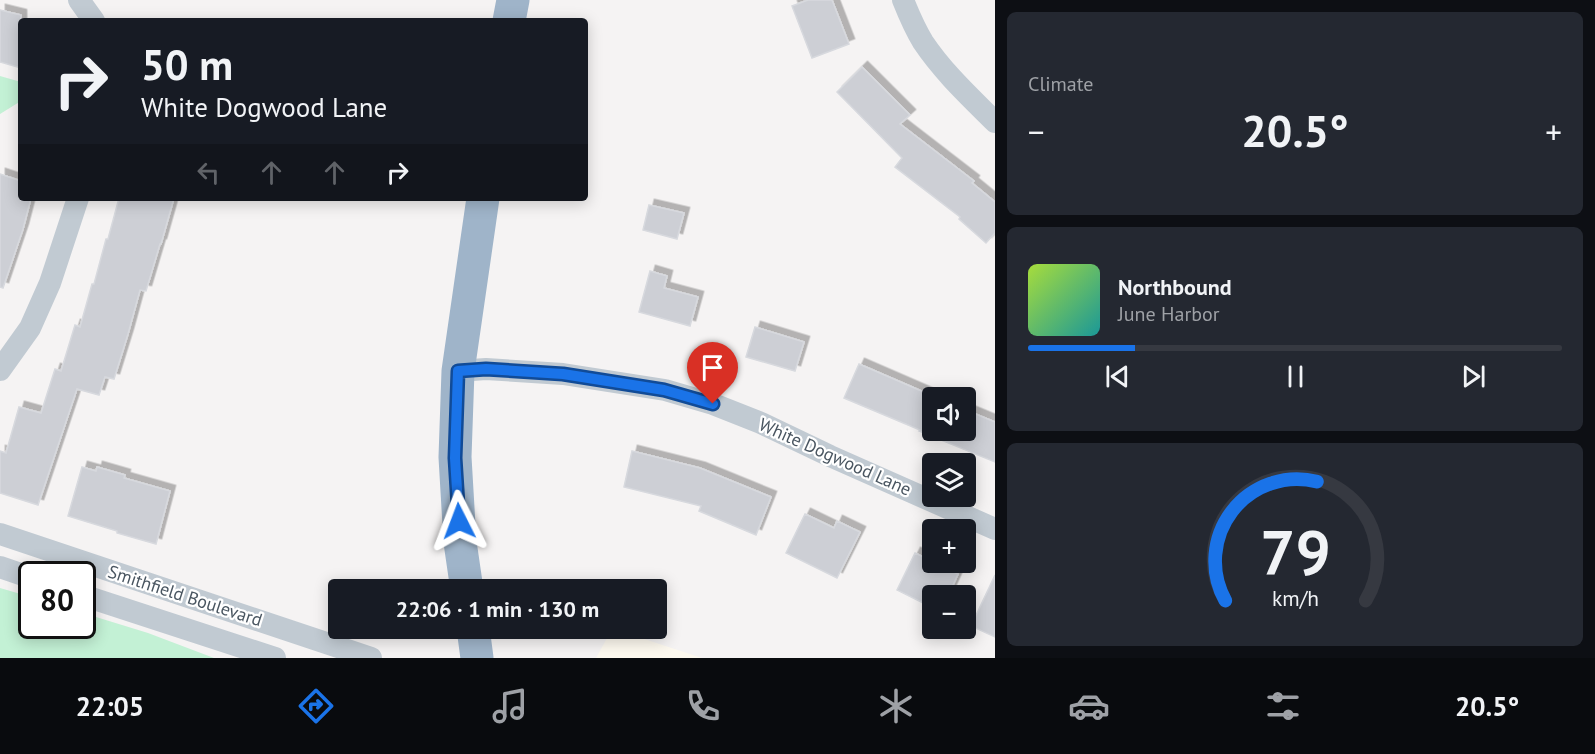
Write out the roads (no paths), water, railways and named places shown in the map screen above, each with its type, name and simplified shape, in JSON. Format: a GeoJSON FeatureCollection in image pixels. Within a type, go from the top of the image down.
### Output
{"type":"FeatureCollection","features":[{"type":"Feature","properties":{"kind":"highway"},"geometry":{"type":"LineString","coordinates":[[510,18],[513,0]]}},
{"type":"Feature","properties":{"kind":"highway"},"geometry":{"type":"LineString","coordinates":[[465,579],[460,542],[455,458],[458,371],[483,201]]}},
{"type":"Feature","properties":{"kind":"highway"},"geometry":{"type":"LineString","coordinates":[[474,639],[477,658]]}},
{"type":"Feature","properties":{"kind":"street"},"geometry":{"type":"LineString","coordinates":[[79,0],[92,18]]}},
{"type":"Feature","properties":{"kind":"street"},"geometry":{"type":"LineString","coordinates":[[903,0],[924,42],[956,83],[995,122]]}},
{"type":"Feature","properties":{"kind":"street"},"geometry":{"type":"LineString","coordinates":[[0,370],[30,328],[50,284],[77,201]]}},
{"type":"Feature","properties":{"kind":"street","name":"White Dogwood Lane"},"geometry":{"type":"LineString","coordinates":[[458,371],[486,369],[563,374],[664,390],[713,404],[761,423],[995,529]]}},
{"type":"Feature","properties":{"kind":"street","name":"Smithfield Boulevard"},"geometry":{"type":"LineString","coordinates":[[0,534],[371,658]]}},
{"type":"Feature","properties":{"kind":"street"},"geometry":{"type":"LineString","coordinates":[[0,567],[18,573]]}},
{"type":"Feature","properties":{"kind":"street","name":"Smithfield Boulevard"},"geometry":{"type":"LineString","coordinates":[[96,600],[275,658]]}}]}
